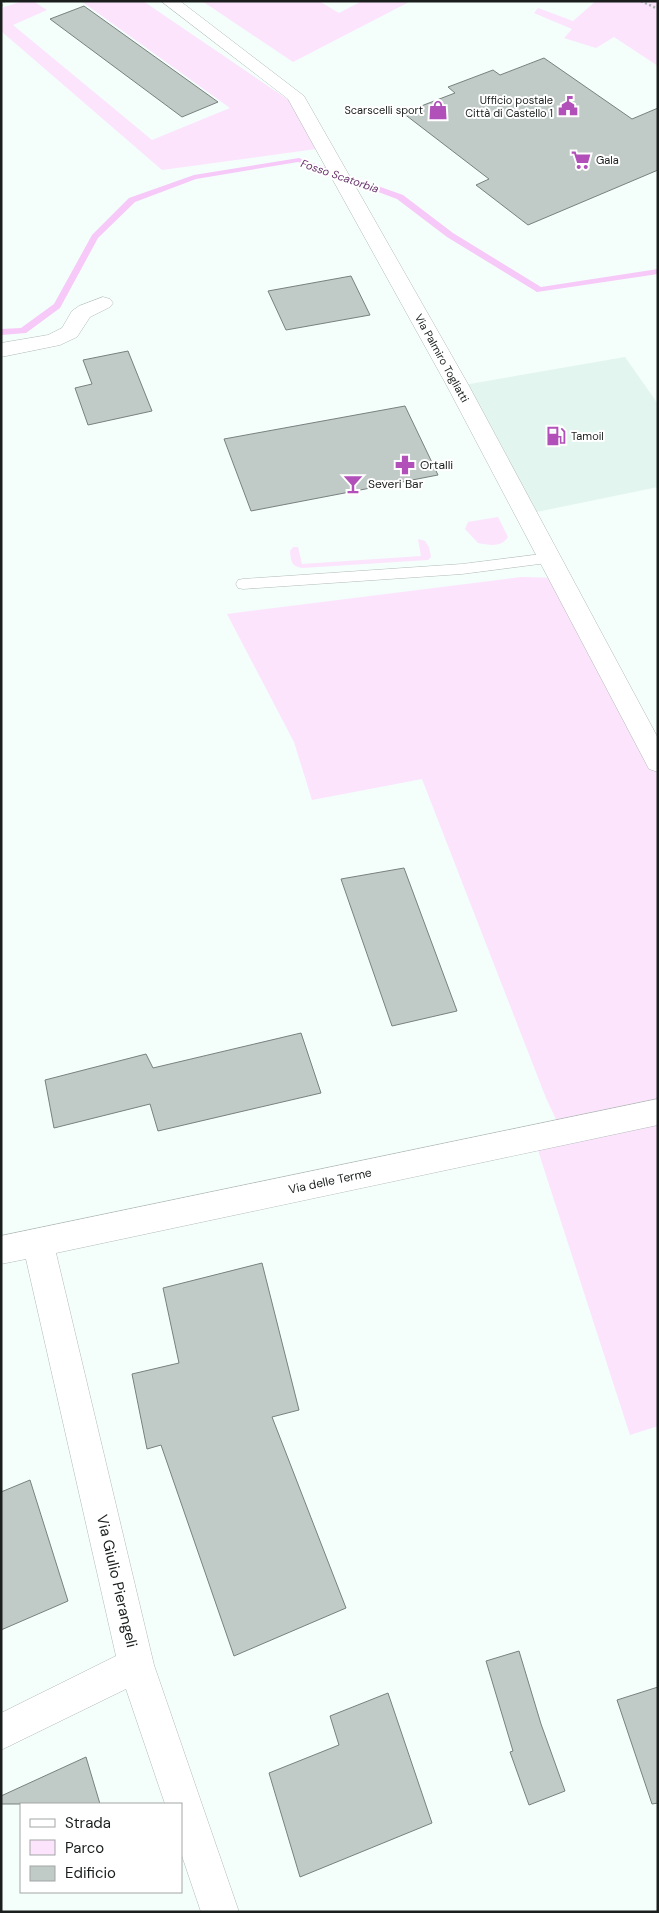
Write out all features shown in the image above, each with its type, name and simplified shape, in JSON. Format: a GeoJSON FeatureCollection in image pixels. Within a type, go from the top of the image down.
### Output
{"type":"FeatureCollection","features":[{"type":"Feature","properties":{"kind":"street","name":"Via Palmiro Togliatti"},"geometry":{"type":"LineString","coordinates":[[169,1],[295,96],[458,386],[658,762]]}},
{"type":"Feature","properties":{"kind":"street"},"geometry":{"type":"LineString","coordinates":[[1,350],[53,340],[70,332],[76,318],[84,310],[103,303]]}},
{"type":"Feature","properties":{"kind":"street","name":"Via delle Terme"},"geometry":{"type":"LineString","coordinates":[[1,1250],[658,1112]]}},
{"type":"Feature","properties":{"kind":"street","name":"Via Giulio Pierangeli"},"geometry":{"type":"LineString","coordinates":[[38,1243],[136,1665],[220,1912]]}},
{"type":"Feature","properties":{"kind":"street"},"geometry":{"type":"LineString","coordinates":[[1,1732],[136,1665]]}},
{"type":"Feature","properties":{"kind":"lane"},"geometry":{"type":"LineString","coordinates":[[243,584],[462,569],[550,558]]}},
{"type":"Feature","properties":{"kind":"path"},"geometry":{"type":"LineString","coordinates":[[1,6],[4,1]]}},
{"type":"Feature","properties":{"kind":"path"},"geometry":{"type":"LineString","coordinates":[[641,1],[658,9]]}},
{"type":"Feature","properties":{"kind":"shaded area"},"geometry":{"type":"Polygon","coordinates":[[[625,357],[658,404],[658,487],[527,514],[458,386],[625,357]]]}},
{"type":"Feature","properties":{"kind":"green space"},"geometry":{"type":"Polygon","coordinates":[[[23,1],[33,1],[47,10],[13,25],[152,140],[230,108],[81,1],[143,1],[290,101],[316,149],[162,170],[1,31],[1,8],[23,1]]]}},
{"type":"Feature","properties":{"kind":"green space"},"geometry":{"type":"Polygon","coordinates":[[[202,1],[319,1],[339,13],[362,1],[411,1],[293,62],[202,1]]]}},
{"type":"Feature","properties":{"kind":"green space"},"geometry":{"type":"Polygon","coordinates":[[[596,1],[658,1],[658,66],[614,37],[596,48],[564,38],[572,29],[534,13],[538,8],[573,21],[596,1]]]}},
{"type":"Feature","properties":{"kind":"green space"},"geometry":{"type":"Polygon","coordinates":[[[498,517],[508,537],[502,543],[490,545],[478,543],[465,529],[468,522],[498,517]]]}},
{"type":"Feature","properties":{"kind":"green space"},"geometry":{"type":"Polygon","coordinates":[[[418,539],[425,541],[429,547],[431,557],[428,560],[302,568],[292,563],[290,551],[293,547],[298,547],[302,564],[421,556],[418,539]]]}},
{"type":"Feature","properties":{"kind":"green space"},"geometry":{"type":"Polygon","coordinates":[[[521,577],[560,578],[658,762],[658,1426],[630,1435],[534,1138],[562,1132],[546,1098],[422,779],[312,800],[294,742],[227,614],[521,577]]]}},
{"type":"Feature","properties":{"kind":"building"},"geometry":{"type":"Polygon","coordinates":[[[84,6],[218,102],[182,117],[50,19],[84,6]]]}},
{"type":"Feature","properties":{"kind":"building"},"geometry":{"type":"Polygon","coordinates":[[[544,58],[632,119],[658,108],[658,170],[528,225],[476,185],[489,179],[403,113],[455,93],[448,87],[493,70],[500,75],[544,58]]]}},
{"type":"Feature","properties":{"kind":"building"},"geometry":{"type":"Polygon","coordinates":[[[351,276],[370,315],[286,330],[268,291],[351,276]]]}},
{"type":"Feature","properties":{"kind":"building"},"geometry":{"type":"Polygon","coordinates":[[[128,351],[152,411],[88,425],[75,388],[92,384],[83,360],[128,351]]]}},
{"type":"Feature","properties":{"kind":"building"},"geometry":{"type":"Polygon","coordinates":[[[405,406],[438,475],[251,511],[224,439],[405,406]]]}},
{"type":"Feature","properties":{"kind":"building"},"geometry":{"type":"Polygon","coordinates":[[[404,868],[457,1011],[392,1026],[341,879],[404,868]]]}},
{"type":"Feature","properties":{"kind":"building"},"geometry":{"type":"Polygon","coordinates":[[[301,1033],[321,1093],[158,1131],[150,1104],[54,1128],[45,1080],[146,1054],[153,1068],[301,1033]]]}},
{"type":"Feature","properties":{"kind":"building"},"geometry":{"type":"Polygon","coordinates":[[[262,1263],[299,1410],[272,1417],[346,1608],[234,1656],[161,1445],[147,1449],[132,1374],[179,1363],[163,1288],[262,1263]]]}},
{"type":"Feature","properties":{"kind":"building"},"geometry":{"type":"Polygon","coordinates":[[[30,1480],[68,1601],[1,1630],[1,1492],[30,1480]]]}},
{"type":"Feature","properties":{"kind":"building"},"geometry":{"type":"Polygon","coordinates":[[[519,1651],[541,1724],[565,1791],[529,1805],[510,1752],[513,1751],[486,1661],[519,1651]]]}},
{"type":"Feature","properties":{"kind":"building"},"geometry":{"type":"Polygon","coordinates":[[[658,1687],[658,1803],[652,1804],[617,1700],[658,1687]]]}},
{"type":"Feature","properties":{"kind":"building"},"geometry":{"type":"Polygon","coordinates":[[[388,1693],[432,1823],[300,1877],[269,1773],[339,1745],[330,1716],[388,1693]]]}},
{"type":"Feature","properties":{"kind":"building"},"geometry":{"type":"Polygon","coordinates":[[[86,1757],[100,1803],[1,1804],[1,1796],[86,1757]]]}},
{"type":"Feature","properties":{"kind":"waterway","name":"Fosso Scatorbia"},"geometry":{"type":"LineString","coordinates":[[1,332],[23,331],[57,306],[95,237],[132,200],[194,177],[299,160],[400,197],[450,235],[540,290],[658,271]]}},
{"type":"Feature","properties":{"kind":"place","name":"Ufficio postale Città di Castello 1"},"geometry":{"type":"Point","coordinates":[568,106]}},
{"type":"Feature","properties":{"kind":"place","name":"Scarscelli sport"},"geometry":{"type":"Point","coordinates":[438,110]}},
{"type":"Feature","properties":{"kind":"place","name":"Gala"},"geometry":{"type":"Point","coordinates":[581,160]}},
{"type":"Feature","properties":{"kind":"place","name":"Tamoil"},"geometry":{"type":"Point","coordinates":[556,436]}},
{"type":"Feature","properties":{"kind":"place","name":"Ortalli"},"geometry":{"type":"Point","coordinates":[405,465]}},
{"type":"Feature","properties":{"kind":"place","name":"Severi Bar"},"geometry":{"type":"Point","coordinates":[353,484]}}]}
